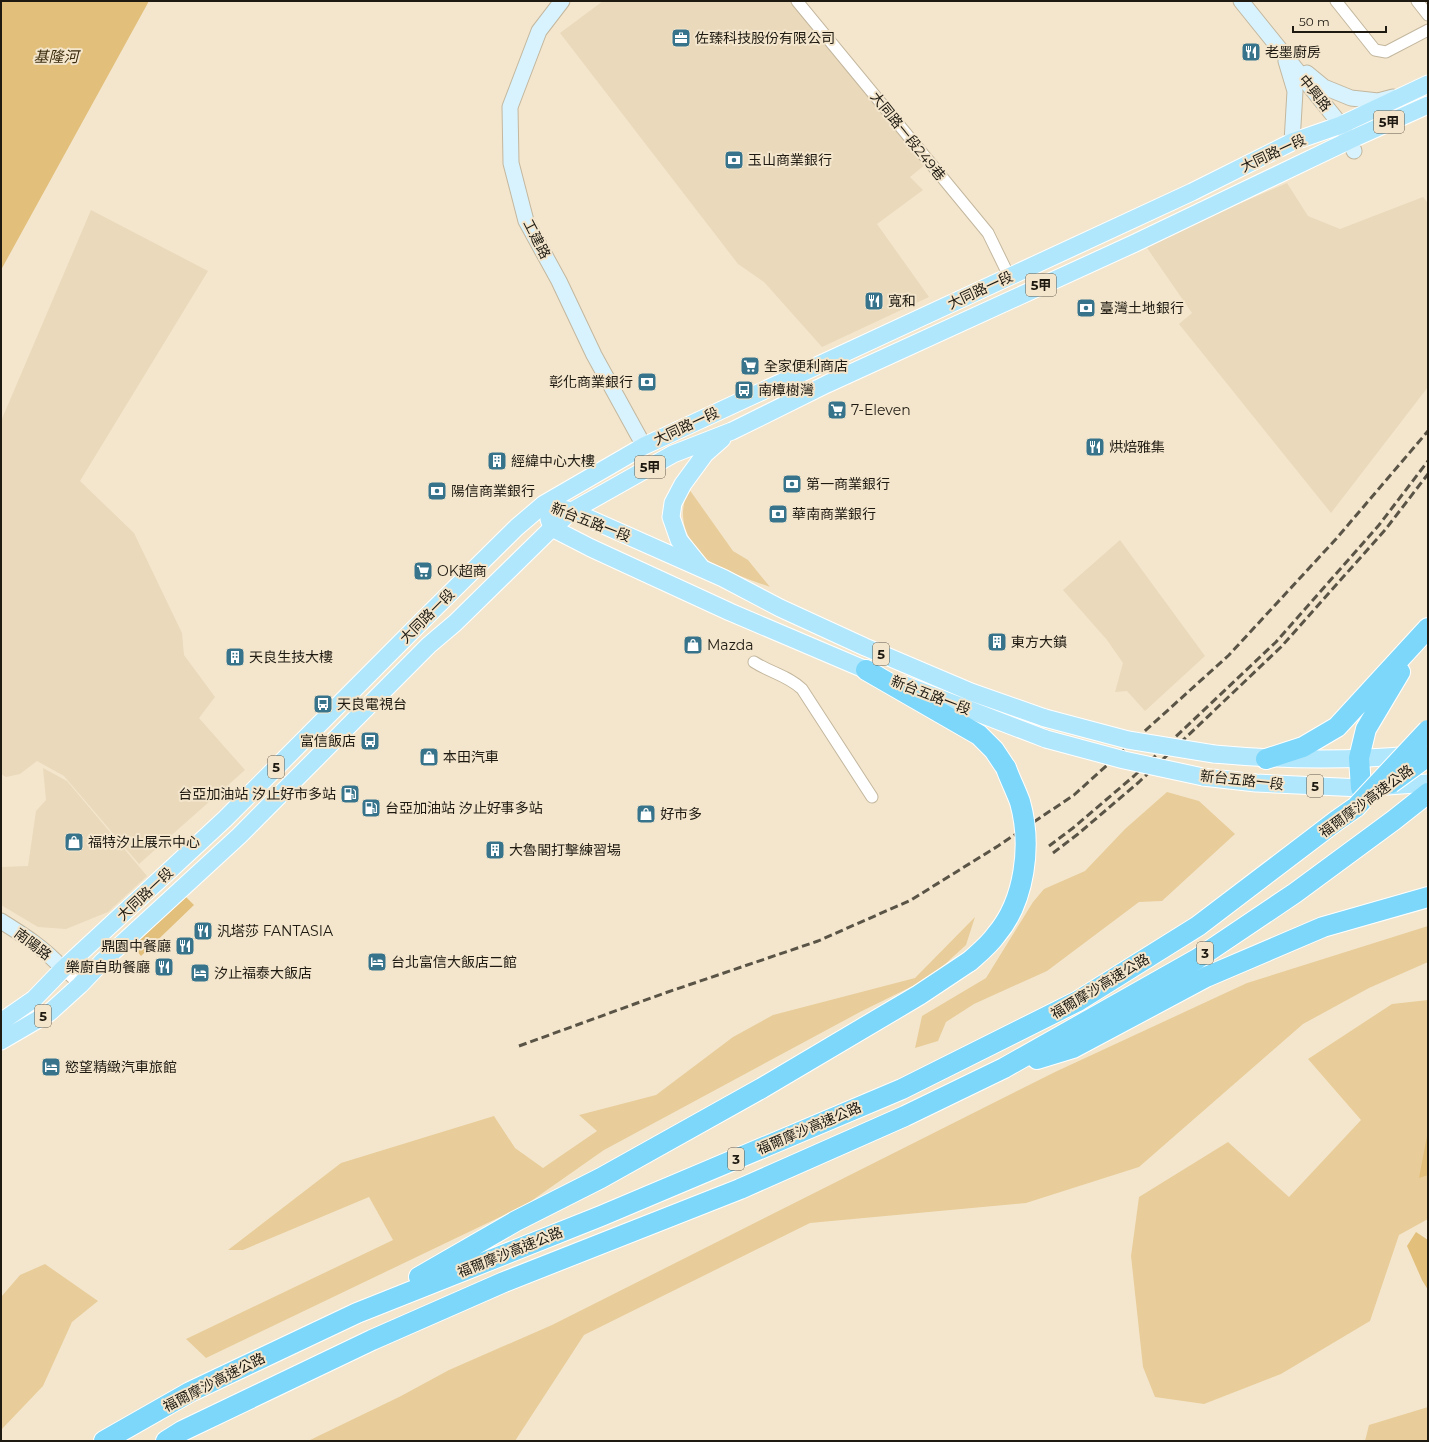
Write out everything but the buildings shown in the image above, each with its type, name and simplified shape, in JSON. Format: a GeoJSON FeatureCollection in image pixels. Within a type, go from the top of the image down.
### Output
{"type":"FeatureCollection","features":[{"type":"Feature","properties":{"kind":"highway"},"geometry":{"type":"LineString","coordinates":[[1359,798],[1359,758],[1366,729],[1427,629]]}},
{"type":"Feature","properties":{"kind":"highway"},"geometry":{"type":"LineString","coordinates":[[1266,759],[1303,747],[1336,727],[1427,629]]}},
{"type":"Feature","properties":{"kind":"highway"},"geometry":{"type":"LineString","coordinates":[[357,1313],[516,1222],[601,1178],[762,1088],[919,996],[970,961],[997,935],[1014,907],[1024,874],[1025,836],[1020,803],[1006,768],[994,750],[978,735],[866,670]]}},
{"type":"Feature","properties":{"kind":"highway"},"geometry":{"type":"LineString","coordinates":[[1359,798],[1428,730]]}},
{"type":"Feature","properties":{"kind":"highway","name":"福爾摩沙高速公路"},"geometry":{"type":"LineString","coordinates":[[104,1441],[190,1392],[357,1313],[600,1216],[902,1089],[1078,1001],[1198,926],[1336,821],[1359,798],[1428,755]]}},
{"type":"Feature","properties":{"kind":"highway","name":"福爾摩沙高速公路"},"geometry":{"type":"LineString","coordinates":[[166,1441],[182,1431],[372,1340],[504,1282],[740,1189],[905,1116],[1004,1068],[1197,959],[1295,893],[1428,793]]}},
{"type":"Feature","properties":{"kind":"highway"},"geometry":{"type":"LineString","coordinates":[[1004,1068],[1073,1048],[1206,977],[1323,927],[1428,897]]}},
{"type":"Feature","properties":{"kind":"main road","name":"大同路一段"},"geometry":{"type":"LineString","coordinates":[[1,1022],[34,999],[63,969],[225,819],[441,602],[517,527],[544,504],[644,446],[1192,192],[1292,142],[1341,125],[1428,84]]}},
{"type":"Feature","properties":{"kind":"main road","name":"大同路一段"},"geometry":{"type":"LineString","coordinates":[[1,1041],[49,1013],[80,985],[103,961],[239,836],[429,645],[455,623],[552,528],[572,512],[673,454],[732,431],[855,371],[1202,211],[1352,145],[1428,105]]}},
{"type":"Feature","properties":{"kind":"main road"},"geometry":{"type":"LineString","coordinates":[[1192,192],[1202,211]]}},
{"type":"Feature","properties":{"kind":"main road"},"geometry":{"type":"LineString","coordinates":[[703,569],[679,540],[671,517],[673,503],[683,484],[705,454],[732,431]]}},
{"type":"Feature","properties":{"kind":"main road","name":"新台五路一段"},"geometry":{"type":"LineString","coordinates":[[544,504],[572,512],[703,569],[780,608],[865,647],[971,692],[1045,718],[1128,740],[1214,754],[1266,759],[1379,758],[1428,755]]}},
{"type":"Feature","properties":{"kind":"main road","name":"新台五路一段"},"geometry":{"type":"LineString","coordinates":[[544,504],[552,528],[591,548],[730,612],[866,670],[1046,739],[1124,760],[1203,777],[1256,782],[1359,798],[1428,783]]}},
{"type":"Feature","properties":{"kind":"street","name":"工建路"},"geometry":{"type":"LineString","coordinates":[[562,1],[539,31],[510,107],[511,163],[526,221],[559,281],[594,355],[644,446]]}},
{"type":"Feature","properties":{"kind":"street","name":"大同路一段249巷"},"geometry":{"type":"LineString","coordinates":[[798,1],[988,233],[1009,276]]}},
{"type":"Feature","properties":{"kind":"street","name":"中興路"},"geometry":{"type":"LineString","coordinates":[[1241,1],[1341,125],[1352,145]]}},
{"type":"Feature","properties":{"kind":"street"},"geometry":{"type":"LineString","coordinates":[[1336,1],[1375,50],[1386,52],[1428,30]]}},
{"type":"Feature","properties":{"kind":"street"},"geometry":{"type":"LineString","coordinates":[[1417,1],[1428,14]]}},
{"type":"Feature","properties":{"kind":"street"},"geometry":{"type":"LineString","coordinates":[[1284,55],[1324,87],[1351,98],[1378,101],[1408,94]]}},
{"type":"Feature","properties":{"kind":"street"},"geometry":{"type":"LineString","coordinates":[[1284,55],[1294,91],[1292,142]]}},
{"type":"Feature","properties":{"kind":"street"},"geometry":{"type":"LineString","coordinates":[[841,355],[855,371]]}},
{"type":"Feature","properties":{"kind":"street"},"geometry":{"type":"LineString","coordinates":[[754,662],[770,671],[786,676],[802,689],[872,797]]}},
{"type":"Feature","properties":{"kind":"street","name":"南陽路"},"geometry":{"type":"LineString","coordinates":[[1,921],[50,955],[63,969]]}},
{"type":"Feature","properties":{"kind":"street"},"geometry":{"type":"LineString","coordinates":[[63,969],[80,985]]}},
{"type":"Feature","properties":{"kind":"shaded area"},"geometry":{"type":"Polygon","coordinates":[[[603,1],[793,1],[926,164],[910,177],[923,190],[877,224],[929,297],[822,347],[764,282],[738,264],[560,33],[603,1]]]}},
{"type":"Feature","properties":{"kind":"shaded area"},"geometry":{"type":"Polygon","coordinates":[[[1287,183],[1308,216],[1340,229],[1423,197],[1428,203],[1428,387],[1331,513],[1179,324],[1192,313],[1145,245],[1287,183]]]}},
{"type":"Feature","properties":{"kind":"shaded area"},"geometry":{"type":"Polygon","coordinates":[[[91,210],[208,271],[80,481],[134,533],[182,633],[184,655],[215,697],[199,718],[245,770],[139,864],[64,776],[37,761],[20,774],[6,777],[1,774],[1,421],[91,210]]]}},
{"type":"Feature","properties":{"kind":"shaded area"},"geometry":{"type":"Polygon","coordinates":[[[689,489],[733,551],[748,560],[770,587],[724,569],[698,552],[686,530],[683,517],[684,503],[689,489]]]}},
{"type":"Feature","properties":{"kind":"shaded area"},"geometry":{"type":"Polygon","coordinates":[[[1120,540],[1205,656],[1145,711],[1127,691],[1115,692],[1123,663],[1107,640],[1063,590],[1120,540]]]}},
{"type":"Feature","properties":{"kind":"shaded area","name":"福特汐止展示中心"},"geometry":{"type":"Polygon","coordinates":[[[43,768],[67,781],[147,876],[108,912],[66,929],[38,927],[1,905],[1,867],[28,866],[36,811],[46,800],[43,768]]]}},
{"type":"Feature","properties":{"kind":"shaded area"},"geometry":{"type":"Polygon","coordinates":[[[1167,792],[1199,801],[1235,834],[1162,901],[1139,902],[1047,971],[974,1004],[946,1022],[938,1041],[915,1048],[922,1016],[986,978],[1033,902],[1044,889],[1085,871],[1125,829],[1167,792]]]}},
{"type":"Feature","properties":{"kind":"shaded area"},"geometry":{"type":"Polygon","coordinates":[[[975,917],[966,945],[931,977],[860,1012],[604,1150],[527,1204],[206,1358],[186,1339],[393,1240],[369,1197],[243,1250],[228,1250],[341,1163],[494,1116],[515,1148],[543,1168],[597,1131],[579,1115],[656,1095],[733,1037],[773,1015],[915,978],[975,917]]]}},
{"type":"Feature","properties":{"kind":"shaded area"},"geometry":{"type":"Polygon","coordinates":[[[1428,926],[1428,962],[1369,988],[1303,1024],[1139,1167],[1026,1203],[810,1223],[584,1335],[515,1441],[308,1441],[401,1396],[449,1370],[552,1325],[1055,1072],[1247,983],[1428,926]]]}},
{"type":"Feature","properties":{"kind":"shaded area"},"geometry":{"type":"Polygon","coordinates":[[[1428,1000],[1428,1219],[1399,1235],[1370,1321],[1281,1374],[1204,1404],[1155,1397],[1143,1367],[1131,1256],[1139,1197],[1228,1142],[1289,1197],[1361,1120],[1308,1059],[1392,1004],[1428,1000]]]}},
{"type":"Feature","properties":{"kind":"shaded area"},"geometry":{"type":"Polygon","coordinates":[[[45,1264],[98,1301],[72,1322],[43,1386],[1,1430],[1,1297],[20,1275],[45,1264]]]}},
{"type":"Feature","properties":{"kind":"shaded area"},"geometry":{"type":"Polygon","coordinates":[[[1428,1407],[1428,1441],[1365,1441],[1369,1425],[1428,1407]]]}},
{"type":"Feature","properties":{"kind":"water","name":"基隆河"},"geometry":{"type":"Polygon","coordinates":[[[1,1],[149,1],[1,270],[1,1]]]}},
{"type":"Feature","properties":{"kind":"water"},"geometry":{"type":"Polygon","coordinates":[[[183,894],[194,905],[141,956],[130,943],[183,894]]]}},
{"type":"Feature","properties":{"kind":"water"},"geometry":{"type":"Polygon","coordinates":[[[1428,1131],[1428,1175],[1419,1178],[1428,1131]]]}},
{"type":"Feature","properties":{"kind":"water"},"geometry":{"type":"Polygon","coordinates":[[[1416,1232],[1428,1240],[1428,1290],[1407,1246],[1416,1232]]]}},
{"type":"Feature","properties":{"kind":"railway"},"geometry":{"type":"LineString","coordinates":[[519,1046],[662,994],[818,941],[911,900],[998,846],[1074,795],[1229,655],[1336,539],[1428,431]]}},
{"type":"Feature","properties":{"kind":"railway"},"geometry":{"type":"LineString","coordinates":[[1049,846],[1073,828],[1134,776],[1276,642],[1379,525],[1428,461]]}},
{"type":"Feature","properties":{"kind":"railway"},"geometry":{"type":"LineString","coordinates":[[1053,853],[1078,834],[1139,782],[1281,647],[1385,530],[1428,474]]}},
{"type":"Feature","properties":{"kind":"place","name":"佐臻科技股份有限公司"},"geometry":{"type":"Point","coordinates":[681,38]}},
{"type":"Feature","properties":{"kind":"place","name":"老墨廚房"},"geometry":{"type":"Point","coordinates":[1251,52]}},
{"type":"Feature","properties":{"kind":"place","name":"玉山商業銀行"},"geometry":{"type":"Point","coordinates":[734,160]}},
{"type":"Feature","properties":{"kind":"place","name":"寬和"},"geometry":{"type":"Point","coordinates":[874,301]}},
{"type":"Feature","properties":{"kind":"place","name":"臺灣土地銀行"},"geometry":{"type":"Point","coordinates":[1086,308]}},
{"type":"Feature","properties":{"kind":"place","name":"全家便利商店"},"geometry":{"type":"Point","coordinates":[750,366]}},
{"type":"Feature","properties":{"kind":"place","name":"彰化商業銀行"},"geometry":{"type":"Point","coordinates":[647,382]}},
{"type":"Feature","properties":{"kind":"place","name":"南樟樹灣"},"geometry":{"type":"Point","coordinates":[744,390]}},
{"type":"Feature","properties":{"kind":"place","name":"7-Eleven"},"geometry":{"type":"Point","coordinates":[837,410]}},
{"type":"Feature","properties":{"kind":"place","name":"烘焙雅集"},"geometry":{"type":"Point","coordinates":[1095,447]}},
{"type":"Feature","properties":{"kind":"place","name":"經緯中心大樓"},"geometry":{"type":"Point","coordinates":[497,461]}},
{"type":"Feature","properties":{"kind":"place","name":"第一商業銀行"},"geometry":{"type":"Point","coordinates":[792,484]}},
{"type":"Feature","properties":{"kind":"place","name":"陽信商業銀行"},"geometry":{"type":"Point","coordinates":[437,491]}},
{"type":"Feature","properties":{"kind":"place","name":"華南商業銀行"},"geometry":{"type":"Point","coordinates":[778,514]}},
{"type":"Feature","properties":{"kind":"place","name":"OK超商"},"geometry":{"type":"Point","coordinates":[423,571]}},
{"type":"Feature","properties":{"kind":"place","name":"東方大鎮"},"geometry":{"type":"Point","coordinates":[997,642]}},
{"type":"Feature","properties":{"kind":"place","name":"Mazda"},"geometry":{"type":"Point","coordinates":[693,645]}},
{"type":"Feature","properties":{"kind":"place","name":"天良生技大樓"},"geometry":{"type":"Point","coordinates":[235,657]}},
{"type":"Feature","properties":{"kind":"place","name":"天良電視台"},"geometry":{"type":"Point","coordinates":[323,704]}},
{"type":"Feature","properties":{"kind":"place","name":"富信飯店"},"geometry":{"type":"Point","coordinates":[370,741]}},
{"type":"Feature","properties":{"kind":"place","name":"本田汽車"},"geometry":{"type":"Point","coordinates":[429,757]}},
{"type":"Feature","properties":{"kind":"place","name":"台亞加油站 汐止好市多站"},"geometry":{"type":"Point","coordinates":[350,794]}},
{"type":"Feature","properties":{"kind":"place","name":"台亞加油站 汐止好事多站"},"geometry":{"type":"Point","coordinates":[371,808]}},
{"type":"Feature","properties":{"kind":"place","name":"好市多"},"geometry":{"type":"Point","coordinates":[646,814]}},
{"type":"Feature","properties":{"kind":"place","name":"福特汐止展示中心"},"geometry":{"type":"Point","coordinates":[74,842]}},
{"type":"Feature","properties":{"kind":"place","name":"大魯閣打擊練習場"},"geometry":{"type":"Point","coordinates":[495,850]}},
{"type":"Feature","properties":{"kind":"place","name":"汎塔莎 FANTASIA"},"geometry":{"type":"Point","coordinates":[203,931]}},
{"type":"Feature","properties":{"kind":"place","name":"鼎園中餐廳"},"geometry":{"type":"Point","coordinates":[185,946]}},
{"type":"Feature","properties":{"kind":"place","name":"台北富信大飯店二館"},"geometry":{"type":"Point","coordinates":[377,962]}},
{"type":"Feature","properties":{"kind":"place","name":"樂廚自助餐廳"},"geometry":{"type":"Point","coordinates":[164,967]}},
{"type":"Feature","properties":{"kind":"place","name":"汐止福泰大飯店"},"geometry":{"type":"Point","coordinates":[200,973]}},
{"type":"Feature","properties":{"kind":"place","name":"慾望精緻汽車旅館"},"geometry":{"type":"Point","coordinates":[51,1067]}}]}
